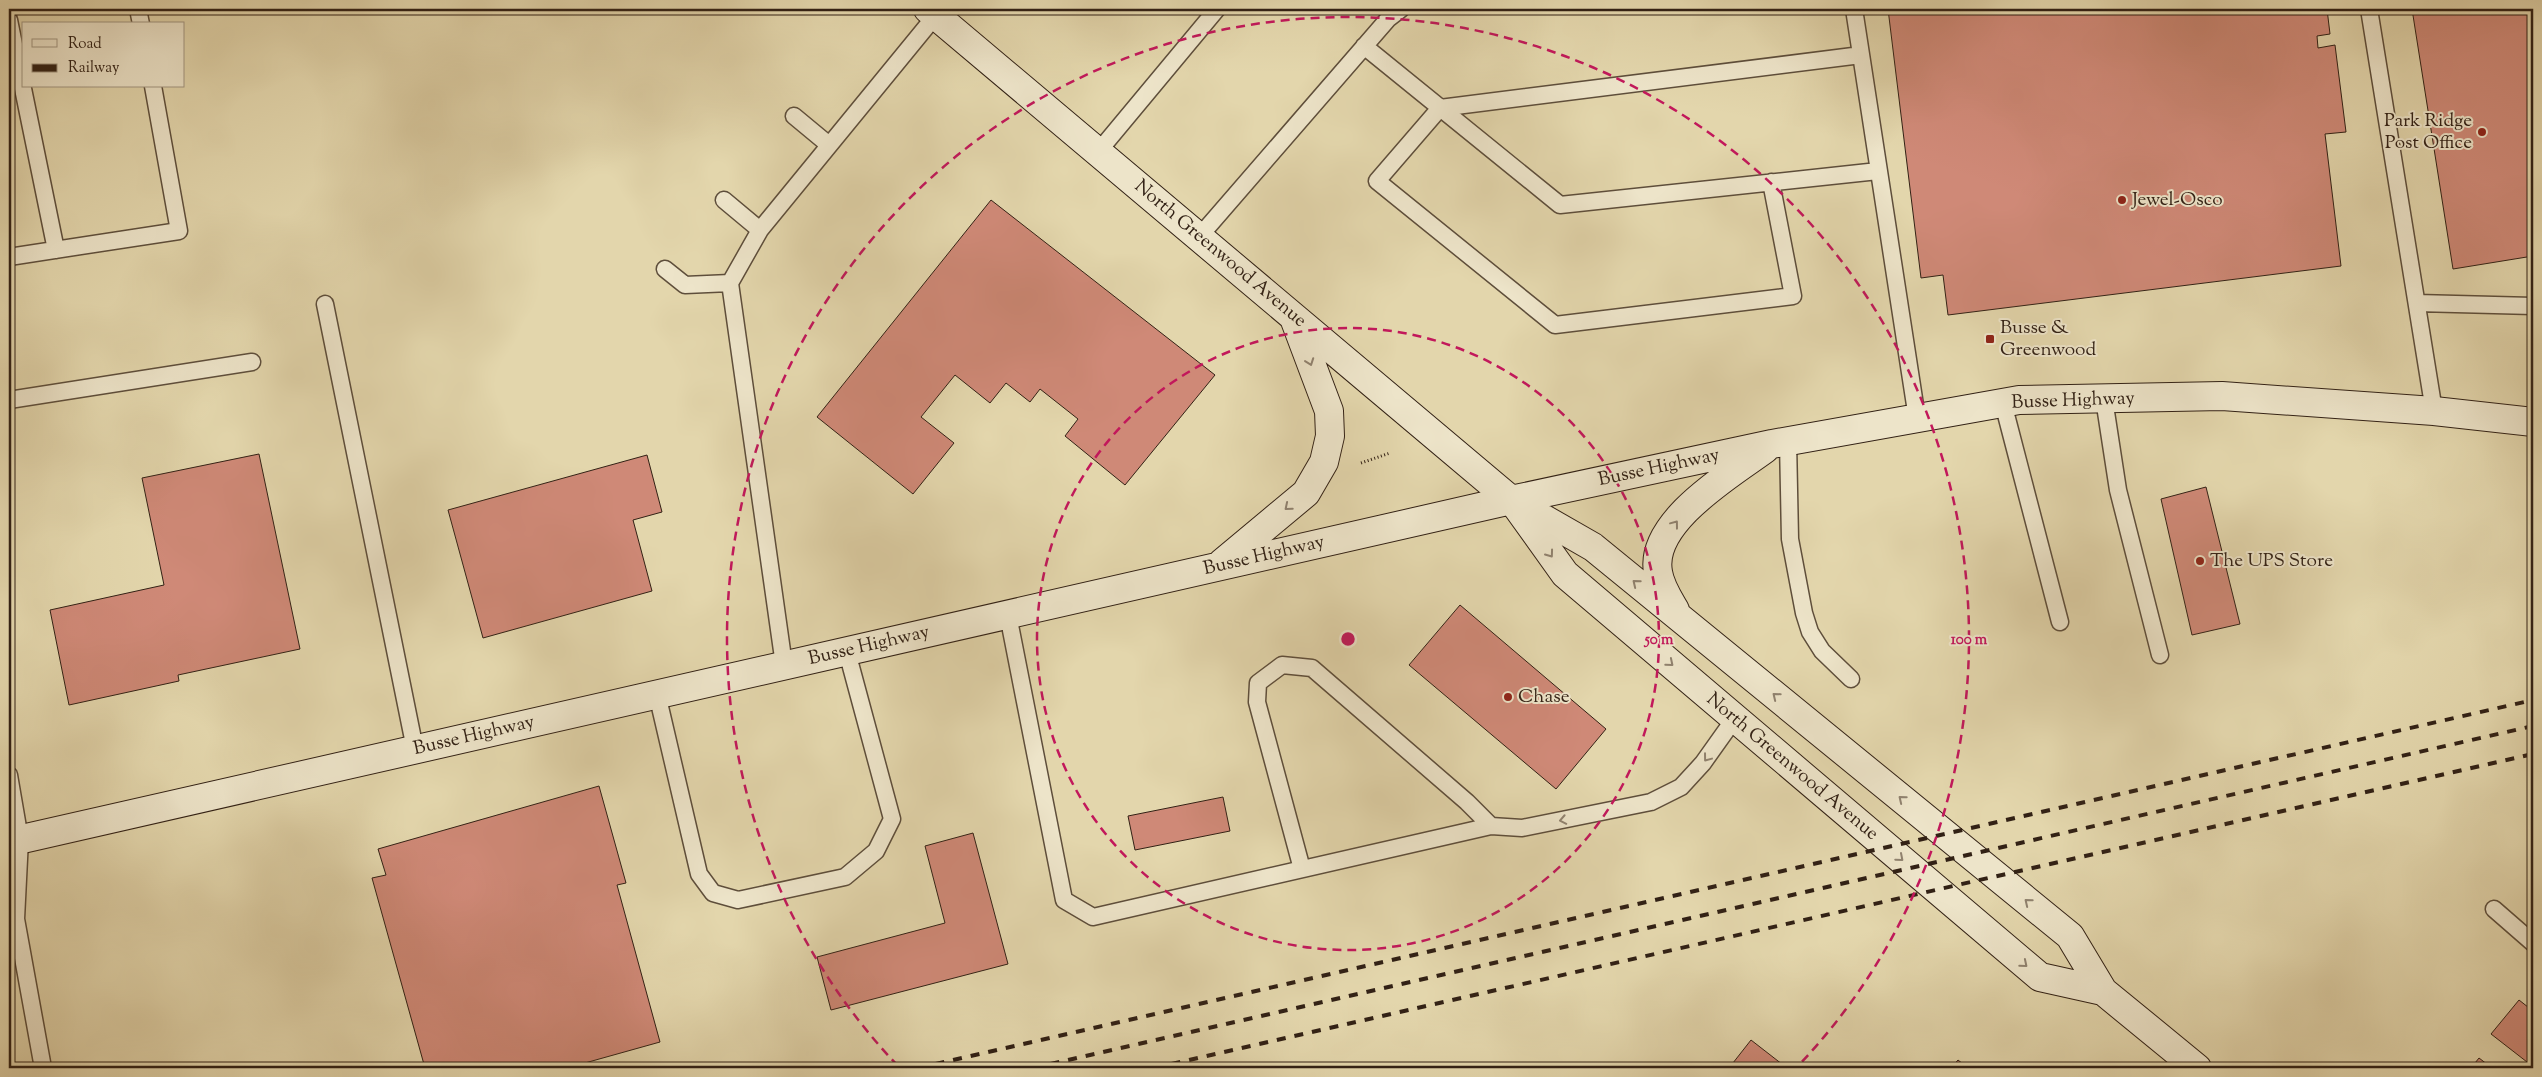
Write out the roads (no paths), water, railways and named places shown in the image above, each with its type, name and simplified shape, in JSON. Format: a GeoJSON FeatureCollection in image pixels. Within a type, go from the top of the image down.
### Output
{"type":"FeatureCollection","features":[{"type":"Feature","properties":{"kind":"main road","name":"North Greenwood Avenue"},"geometry":{"type":"LineString","coordinates":[[932,12],[1512,500],[1592,547],[2070,936],[2104,991],[2197,1068]]}},
{"type":"Feature","properties":{"kind":"main road"},"geometry":{"type":"LineString","coordinates":[[1217,567],[1306,493],[1324,462],[1330,436],[1328,411],[1294,316]]}},
{"type":"Feature","properties":{"kind":"main road","name":"Busse Highway"},"geometry":{"type":"LineString","coordinates":[[14,840],[1512,500],[1780,442],[2018,400],[2222,396],[2434,411],[2533,422]]}},
{"type":"Feature","properties":{"kind":"main road"},"geometry":{"type":"LineString","coordinates":[[1678,616],[1664,590],[1658,570],[1660,549],[1673,526],[1692,504],[1780,442]]}},
{"type":"Feature","properties":{"kind":"main road","name":"North Greenwood Avenue"},"geometry":{"type":"LineString","coordinates":[[1512,500],[1564,574],[2040,977],[2104,991]]}},
{"type":"Feature","properties":{"kind":"lane"},"geometry":{"type":"LineString","coordinates":[[138,9],[141,22]]}},
{"type":"Feature","properties":{"kind":"lane"},"geometry":{"type":"LineString","coordinates":[[1098,152],[1217,9]]}},
{"type":"Feature","properties":{"kind":"lane"},"geometry":{"type":"LineString","coordinates":[[1199,237],[1364,46],[1388,19],[1401,9]]}},
{"type":"Feature","properties":{"kind":"lane"},"geometry":{"type":"LineString","coordinates":[[1854,9],[1916,418]]}},
{"type":"Feature","properties":{"kind":"lane"},"geometry":{"type":"LineString","coordinates":[[2369,9],[2434,411]]}},
{"type":"Feature","properties":{"kind":"lane"},"geometry":{"type":"LineString","coordinates":[[784,665],[730,283],[760,230],[829,145],[932,12]]}},
{"type":"Feature","properties":{"kind":"lane"},"geometry":{"type":"LineString","coordinates":[[9,20],[22,84]]}},
{"type":"Feature","properties":{"kind":"lane"},"geometry":{"type":"LineString","coordinates":[[1364,46],[1560,205],[1878,171]]}},
{"type":"Feature","properties":{"kind":"lane"},"geometry":{"type":"LineString","coordinates":[[1770,182],[1793,296],[1555,325],[1377,181],[1440,108],[1861,55]]}},
{"type":"Feature","properties":{"kind":"lane"},"geometry":{"type":"LineString","coordinates":[[23,88],[56,250]]}},
{"type":"Feature","properties":{"kind":"lane"},"geometry":{"type":"LineString","coordinates":[[9,257],[180,231],[153,88]]}},
{"type":"Feature","properties":{"kind":"lane"},"geometry":{"type":"LineString","coordinates":[[794,116],[829,145]]}},
{"type":"Feature","properties":{"kind":"lane"},"geometry":{"type":"LineString","coordinates":[[724,200],[760,230]]}},
{"type":"Feature","properties":{"kind":"lane"},"geometry":{"type":"LineString","coordinates":[[665,269],[685,285],[730,283]]}},
{"type":"Feature","properties":{"kind":"lane"},"geometry":{"type":"LineString","coordinates":[[2417,303],[2533,306]]}},
{"type":"Feature","properties":{"kind":"lane"},"geometry":{"type":"LineString","coordinates":[[325,304],[415,750]]}},
{"type":"Feature","properties":{"kind":"lane"},"geometry":{"type":"LineString","coordinates":[[9,400],[252,362]]}},
{"type":"Feature","properties":{"kind":"lane"},"geometry":{"type":"LineString","coordinates":[[2104,399],[2118,490],[2160,655]]}},
{"type":"Feature","properties":{"kind":"lane"},"geometry":{"type":"LineString","coordinates":[[2003,403],[2060,622]]}},
{"type":"Feature","properties":{"kind":"lane"},"geometry":{"type":"LineString","coordinates":[[1780,442],[1790,539],[1804,613],[1810,632],[1822,651],[1851,679]]}},
{"type":"Feature","properties":{"kind":"lane"},"geometry":{"type":"LineString","coordinates":[[1008,615],[1064,900],[1093,917],[1491,826],[1522,828],[1651,802],[1681,787],[1703,763],[1735,718]]}},
{"type":"Feature","properties":{"kind":"lane"},"geometry":{"type":"LineString","coordinates":[[657,694],[699,874],[713,893],[738,900],[845,877],[876,851],[892,819],[847,652]]}},
{"type":"Feature","properties":{"kind":"lane"},"geometry":{"type":"LineString","coordinates":[[1302,869],[1257,702],[1258,683],[1282,665],[1312,668],[1467,802],[1491,826]]}},
{"type":"Feature","properties":{"kind":"lane"},"geometry":{"type":"LineString","coordinates":[[9,775],[14,840],[16,919],[43,1068]]}},
{"type":"Feature","properties":{"kind":"lane"},"geometry":{"type":"LineString","coordinates":[[2494,909],[2533,942]]}},
{"type":"Feature","properties":{"kind":"railway"},"geometry":{"type":"LineString","coordinates":[[918,1068],[2533,700]]}},
{"type":"Feature","properties":{"kind":"railway"},"geometry":{"type":"LineString","coordinates":[[1033,1068],[2533,726]]}},
{"type":"Feature","properties":{"kind":"railway"},"geometry":{"type":"LineString","coordinates":[[1154,1068],[2533,754]]}},
{"type":"Feature","properties":{"kind":"place","name":"Park Ridge Post Office"},"geometry":{"type":"Point","coordinates":[2482,132]}},
{"type":"Feature","properties":{"kind":"place","name":"Jewel-Osco"},"geometry":{"type":"Point","coordinates":[2122,200]}},
{"type":"Feature","properties":{"kind":"place","name":"Busse & Greenwood"},"geometry":{"type":"Point","coordinates":[1990,339]}},
{"type":"Feature","properties":{"kind":"place","name":"The UPS Store"},"geometry":{"type":"Point","coordinates":[2200,561]}},
{"type":"Feature","properties":{"kind":"place","name":"Chase"},"geometry":{"type":"Point","coordinates":[1508,697]}}]}
